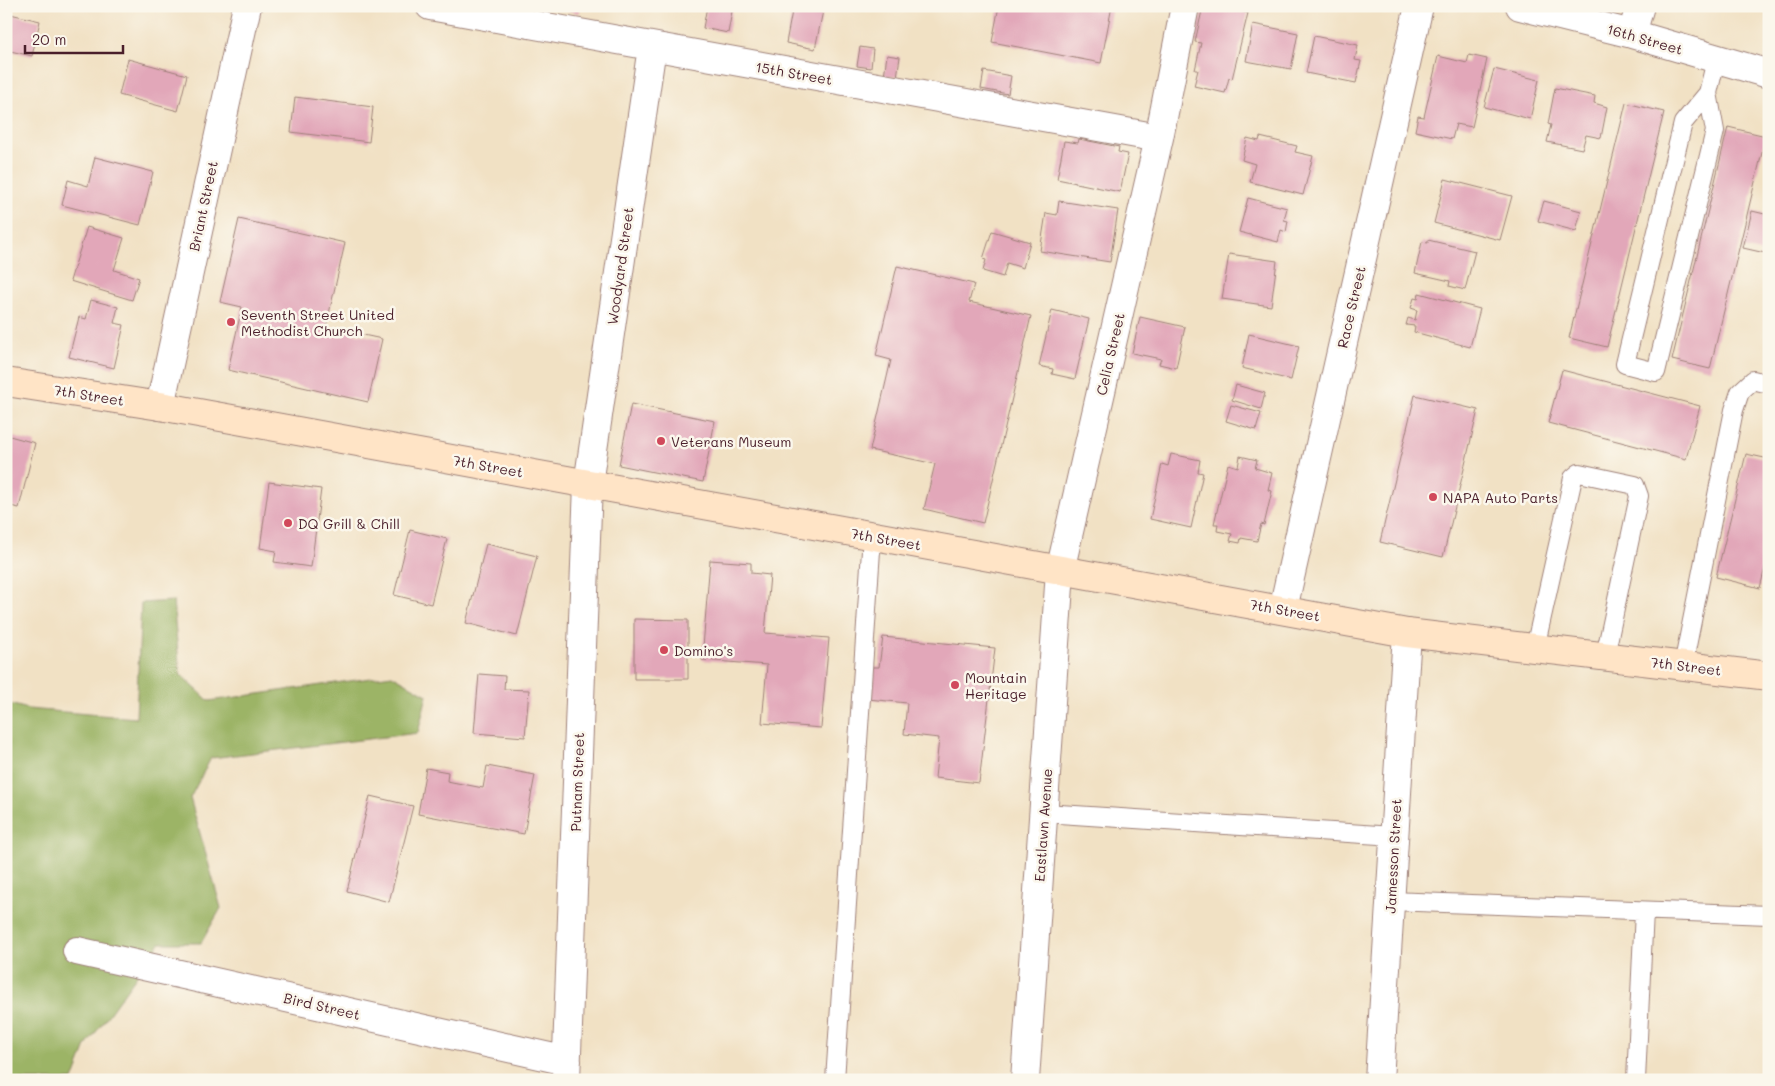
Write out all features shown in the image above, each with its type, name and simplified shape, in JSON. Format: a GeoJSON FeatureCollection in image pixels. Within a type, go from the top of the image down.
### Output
{"type":"FeatureCollection","features":[{"type":"Feature","properties":{"kind":"main road","name":"7th Street"},"geometry":{"type":"LineString","coordinates":[[6,382],[160,406],[1407,633],[1769,676]]}},
{"type":"Feature","properties":{"kind":"street","name":"Briant Street"},"geometry":{"type":"LineString","coordinates":[[160,406],[247,6]]}},
{"type":"Feature","properties":{"kind":"street","name":"15th Street"},"geometry":{"type":"LineString","coordinates":[[430,6],[1159,138]]}},
{"type":"Feature","properties":{"kind":"street","name":"Celia Street"},"geometry":{"type":"LineString","coordinates":[[1060,571],[1159,138],[1185,6]]}},
{"type":"Feature","properties":{"kind":"street","name":"Race Street"},"geometry":{"type":"LineString","coordinates":[[1283,609],[1419,6]]}},
{"type":"Feature","properties":{"kind":"street","name":"16th Street"},"geometry":{"type":"LineString","coordinates":[[1520,6],[1632,34],[1769,74]]}},
{"type":"Feature","properties":{"kind":"street"},"geometry":{"type":"LineString","coordinates":[[1632,34],[1640,6]]}},
{"type":"Feature","properties":{"kind":"street","name":"Woodyard Street"},"geometry":{"type":"LineString","coordinates":[[588,484],[652,47]]}},
{"type":"Feature","properties":{"kind":"street","name":"Putnam Street"},"geometry":{"type":"LineString","coordinates":[[566,1070],[588,484]]}},
{"type":"Feature","properties":{"kind":"street","name":"Eastlawn Avenue"},"geometry":{"type":"LineString","coordinates":[[1025,1080],[1060,571]]}},
{"type":"Feature","properties":{"kind":"street","name":"Jamesson Street"},"geometry":{"type":"LineString","coordinates":[[1379,1080],[1407,633]]}},
{"type":"Feature","properties":{"kind":"street","name":"Bird Street"},"geometry":{"type":"LineString","coordinates":[[77,951],[566,1070]]}},
{"type":"Feature","properties":{"kind":"lane"},"geometry":{"type":"LineString","coordinates":[[1708,93],[1683,123],[1624,364],[1656,372],[1715,131],[1708,93],[1716,60]]}},
{"type":"Feature","properties":{"kind":"lane"},"geometry":{"type":"LineString","coordinates":[[1682,666],[1734,410],[1740,392],[1761,382]]}},
{"type":"Feature","properties":{"kind":"lane"},"geometry":{"type":"LineString","coordinates":[[1535,648],[1574,478],[1579,473],[1635,485],[1640,496],[1605,656]]}},
{"type":"Feature","properties":{"kind":"lane"},"geometry":{"type":"LineString","coordinates":[[835,1080],[872,536]]}},
{"type":"Feature","properties":{"kind":"lane"},"geometry":{"type":"LineString","coordinates":[[1044,813],[1394,836]]}},
{"type":"Feature","properties":{"kind":"lane"},"geometry":{"type":"LineString","coordinates":[[1390,901],[1769,915]]}},
{"type":"Feature","properties":{"kind":"lane"},"geometry":{"type":"LineString","coordinates":[[1636,1080],[1644,911]]}},
{"type":"Feature","properties":{"kind":"green space"},"geometry":{"type":"Polygon","coordinates":[[[173,601],[180,674],[209,701],[392,675],[427,695],[418,733],[211,758],[190,798],[221,908],[201,943],[160,943],[86,1046],[73,1080],[6,1080],[6,703],[28,709],[136,718],[141,603],[173,601]]]}},
{"type":"Feature","properties":{"kind":"building"},"geometry":{"type":"Polygon","coordinates":[[[546,6],[581,6],[579,13],[546,6]]]}},
{"type":"Feature","properties":{"kind":"building"},"geometry":{"type":"Polygon","coordinates":[[[707,6],[733,6],[728,33],[703,28],[707,6]]]}},
{"type":"Feature","properties":{"kind":"building"},"geometry":{"type":"Polygon","coordinates":[[[793,6],[824,6],[815,49],[786,43],[793,6]]]}},
{"type":"Feature","properties":{"kind":"building"},"geometry":{"type":"Polygon","coordinates":[[[999,6],[1112,6],[1101,63],[992,42],[999,6]]]}},
{"type":"Feature","properties":{"kind":"building"},"geometry":{"type":"Polygon","coordinates":[[[1203,6],[1220,6],[1248,13],[1232,79],[1229,78],[1225,93],[1194,86],[1198,70],[1195,70],[1201,43],[1195,42],[1203,6]]]}},
{"type":"Feature","properties":{"kind":"building"},"geometry":{"type":"Polygon","coordinates":[[[6,13],[40,21],[32,56],[6,50],[6,13]]]}},
{"type":"Feature","properties":{"kind":"building"},"geometry":{"type":"Polygon","coordinates":[[[1253,24],[1298,33],[1291,69],[1246,61],[1253,24]]]}},
{"type":"Feature","properties":{"kind":"building"},"geometry":{"type":"Polygon","coordinates":[[[1314,36],[1358,45],[1355,60],[1361,61],[1356,83],[1306,73],[1314,36]]]}},
{"type":"Feature","properties":{"kind":"building"},"geometry":{"type":"Polygon","coordinates":[[[860,47],[873,49],[871,68],[857,66],[860,47]]]}},
{"type":"Feature","properties":{"kind":"building"},"geometry":{"type":"Polygon","coordinates":[[[887,55],[900,57],[897,77],[884,76],[887,55]]]}},
{"type":"Feature","properties":{"kind":"building"},"geometry":{"type":"Polygon","coordinates":[[[1469,55],[1487,59],[1472,127],[1456,124],[1452,139],[1415,131],[1418,116],[1424,117],[1438,56],[1467,63],[1469,55]]]}},
{"type":"Feature","properties":{"kind":"building"},"geometry":{"type":"Polygon","coordinates":[[[128,59],[187,75],[178,111],[119,95],[128,59]]]}},
{"type":"Feature","properties":{"kind":"building"},"geometry":{"type":"Polygon","coordinates":[[[1494,69],[1539,80],[1530,119],[1484,107],[1494,69]]]}},
{"type":"Feature","properties":{"kind":"building"},"geometry":{"type":"Polygon","coordinates":[[[984,71],[1011,76],[1008,94],[981,89],[984,71]]]}},
{"type":"Feature","properties":{"kind":"building"},"geometry":{"type":"Polygon","coordinates":[[[1555,88],[1595,96],[1594,103],[1607,107],[1601,138],[1586,135],[1582,149],[1547,142],[1551,125],[1548,124],[1555,88]]]}},
{"type":"Feature","properties":{"kind":"building"},"geometry":{"type":"Polygon","coordinates":[[[295,97],[373,107],[369,142],[291,132],[295,97]]]}},
{"type":"Feature","properties":{"kind":"building"},"geometry":{"type":"Polygon","coordinates":[[[1626,103],[1664,112],[1607,347],[1569,338],[1626,103]]]}},
{"type":"Feature","properties":{"kind":"building"},"geometry":{"type":"Polygon","coordinates":[[[1728,127],[1766,136],[1710,369],[1672,360],[1728,127]]]}},
{"type":"Feature","properties":{"kind":"building"},"geometry":{"type":"Polygon","coordinates":[[[1260,137],[1297,146],[1295,152],[1313,156],[1303,195],[1250,182],[1255,164],[1242,160],[1247,138],[1259,141],[1260,137]]]}},
{"type":"Feature","properties":{"kind":"building"},"geometry":{"type":"Polygon","coordinates":[[[1079,139],[1119,147],[1118,152],[1128,154],[1120,192],[1057,179],[1064,141],[1078,143],[1079,139]]]}},
{"type":"Feature","properties":{"kind":"building"},"geometry":{"type":"Polygon","coordinates":[[[95,157],[153,172],[140,225],[62,205],[68,180],[88,186],[95,157]]]}},
{"type":"Feature","properties":{"kind":"building"},"geometry":{"type":"Polygon","coordinates":[[[1445,179],[1512,196],[1500,240],[1434,223],[1445,179]]]}},
{"type":"Feature","properties":{"kind":"building"},"geometry":{"type":"Polygon","coordinates":[[[1248,198],[1287,208],[1284,220],[1288,221],[1286,232],[1281,230],[1278,242],[1239,232],[1248,198]]]}},
{"type":"Feature","properties":{"kind":"building"},"geometry":{"type":"Polygon","coordinates":[[[1059,201],[1118,210],[1110,262],[1040,251],[1046,213],[1057,215],[1059,201]]]}},
{"type":"Feature","properties":{"kind":"building"},"geometry":{"type":"Polygon","coordinates":[[[1544,201],[1581,211],[1576,231],[1538,221],[1544,201]]]}},
{"type":"Feature","properties":{"kind":"building"},"geometry":{"type":"Polygon","coordinates":[[[1752,211],[1769,215],[1769,238],[1765,253],[1743,248],[1752,211]]]}},
{"type":"Feature","properties":{"kind":"building"},"geometry":{"type":"Polygon","coordinates":[[[239,219],[345,243],[326,327],[382,339],[368,402],[228,370],[242,307],[220,302],[239,219]]]}},
{"type":"Feature","properties":{"kind":"building"},"geometry":{"type":"Polygon","coordinates":[[[87,227],[124,238],[114,270],[139,278],[132,300],[70,281],[87,227]]]}},
{"type":"Feature","properties":{"kind":"building"},"geometry":{"type":"Polygon","coordinates":[[[992,231],[1030,242],[1023,268],[1007,263],[1003,277],[983,271],[986,260],[983,259],[992,231]]]}},
{"type":"Feature","properties":{"kind":"building"},"geometry":{"type":"Polygon","coordinates":[[[1428,240],[1475,251],[1465,290],[1449,286],[1450,281],[1415,273],[1422,242],[1428,243],[1428,240]]]}},
{"type":"Feature","properties":{"kind":"building"},"geometry":{"type":"Polygon","coordinates":[[[1229,254],[1277,261],[1271,306],[1222,299],[1229,254]]]}},
{"type":"Feature","properties":{"kind":"building"},"geometry":{"type":"Polygon","coordinates":[[[897,266],[974,284],[969,302],[1031,316],[983,523],[924,509],[935,464],[870,450],[891,360],[876,356],[897,266]]]}},
{"type":"Feature","properties":{"kind":"building"},"geometry":{"type":"Polygon","coordinates":[[[1419,293],[1480,309],[1470,347],[1414,332],[1415,326],[1406,325],[1408,318],[1415,320],[1417,310],[1411,308],[1414,298],[1418,299],[1419,293]]]}},
{"type":"Feature","properties":{"kind":"building"},"geometry":{"type":"Polygon","coordinates":[[[91,300],[118,307],[114,323],[124,325],[114,368],[69,357],[79,317],[86,319],[91,300]]]}},
{"type":"Feature","properties":{"kind":"building"},"geometry":{"type":"Polygon","coordinates":[[[1052,310],[1089,319],[1075,379],[1052,374],[1053,369],[1039,366],[1052,310]]]}},
{"type":"Feature","properties":{"kind":"building"},"geometry":{"type":"Polygon","coordinates":[[[1140,317],[1185,327],[1176,368],[1159,364],[1161,359],[1132,353],[1140,317]]]}},
{"type":"Feature","properties":{"kind":"building"},"geometry":{"type":"Polygon","coordinates":[[[1249,334],[1299,346],[1291,380],[1242,368],[1249,334]]]}},
{"type":"Feature","properties":{"kind":"building"},"geometry":{"type":"Polygon","coordinates":[[[1562,370],[1700,406],[1686,459],[1548,423],[1562,370]]]}},
{"type":"Feature","properties":{"kind":"building"},"geometry":{"type":"Polygon","coordinates":[[[1236,385],[1265,393],[1261,409],[1232,400],[1236,385]]]}},
{"type":"Feature","properties":{"kind":"building"},"geometry":{"type":"Polygon","coordinates":[[[1415,395],[1478,410],[1443,557],[1380,542],[1415,395]]]}},
{"type":"Feature","properties":{"kind":"building"},"geometry":{"type":"Polygon","coordinates":[[[631,404],[715,421],[703,482],[619,465],[631,404]]]}},
{"type":"Feature","properties":{"kind":"building"},"geometry":{"type":"Polygon","coordinates":[[[1231,405],[1261,413],[1256,430],[1226,421],[1231,405]]]}},
{"type":"Feature","properties":{"kind":"building"},"geometry":{"type":"Polygon","coordinates":[[[6,435],[35,443],[19,508],[6,505],[6,435]]]}},
{"type":"Feature","properties":{"kind":"building"},"geometry":{"type":"Polygon","coordinates":[[[1171,454],[1200,460],[1198,472],[1203,473],[1191,528],[1150,519],[1162,464],[1168,466],[1171,454]]]}},
{"type":"Feature","properties":{"kind":"building"},"geometry":{"type":"Polygon","coordinates":[[[1746,454],[1769,459],[1769,551],[1760,588],[1716,577],[1746,454]]]}},
{"type":"Feature","properties":{"kind":"building"},"geometry":{"type":"Polygon","coordinates":[[[1240,456],[1257,460],[1255,468],[1272,473],[1268,490],[1272,491],[1264,525],[1261,524],[1257,541],[1241,538],[1240,543],[1230,541],[1232,534],[1217,531],[1218,524],[1214,524],[1228,464],[1238,467],[1240,456]]]}},
{"type":"Feature","properties":{"kind":"building"},"geometry":{"type":"Polygon","coordinates":[[[269,482],[321,489],[311,567],[274,562],[276,551],[260,548],[269,482]]]}},
{"type":"Feature","properties":{"kind":"building"},"geometry":{"type":"Polygon","coordinates":[[[410,530],[447,539],[431,604],[394,595],[410,530]]]}},
{"type":"Feature","properties":{"kind":"building"},"geometry":{"type":"Polygon","coordinates":[[[486,544],[537,556],[517,636],[466,623],[486,544]]]}},
{"type":"Feature","properties":{"kind":"building"},"geometry":{"type":"Polygon","coordinates":[[[710,560],[751,563],[751,573],[770,575],[765,633],[829,638],[821,728],[762,723],[767,665],[702,660],[710,560]]]}},
{"type":"Feature","properties":{"kind":"building"},"geometry":{"type":"Polygon","coordinates":[[[634,619],[688,620],[688,679],[634,679],[634,619]]]}},
{"type":"Feature","properties":{"kind":"building"},"geometry":{"type":"Polygon","coordinates":[[[883,637],[995,648],[979,783],[935,778],[939,738],[904,734],[907,703],[868,699],[872,667],[879,667],[883,637]]]}},
{"type":"Feature","properties":{"kind":"building"},"geometry":{"type":"Polygon","coordinates":[[[479,674],[505,676],[504,689],[529,690],[525,737],[474,733],[479,674]]]}},
{"type":"Feature","properties":{"kind":"building"},"geometry":{"type":"Polygon","coordinates":[[[487,766],[535,775],[524,834],[418,814],[426,768],[448,772],[447,781],[483,788],[487,766]]]}},
{"type":"Feature","properties":{"kind":"building"},"geometry":{"type":"Polygon","coordinates":[[[370,796],[413,806],[389,902],[347,891],[370,796]]]}},
{"type":"Feature","properties":{"kind":"place","name":"Seventh Street United Methodist Church"},"geometry":{"type":"Point","coordinates":[231,322]}},
{"type":"Feature","properties":{"kind":"place","name":"Veterans Museum"},"geometry":{"type":"Point","coordinates":[661,441]}},
{"type":"Feature","properties":{"kind":"place","name":"NAPA Auto Parts"},"geometry":{"type":"Point","coordinates":[1433,497]}},
{"type":"Feature","properties":{"kind":"place","name":"DQ Grill & Chill"},"geometry":{"type":"Point","coordinates":[288,523]}},
{"type":"Feature","properties":{"kind":"place","name":"Domino's"},"geometry":{"type":"Point","coordinates":[664,650]}},
{"type":"Feature","properties":{"kind":"place","name":"Mountain Heritage"},"geometry":{"type":"Point","coordinates":[955,685]}}]}
